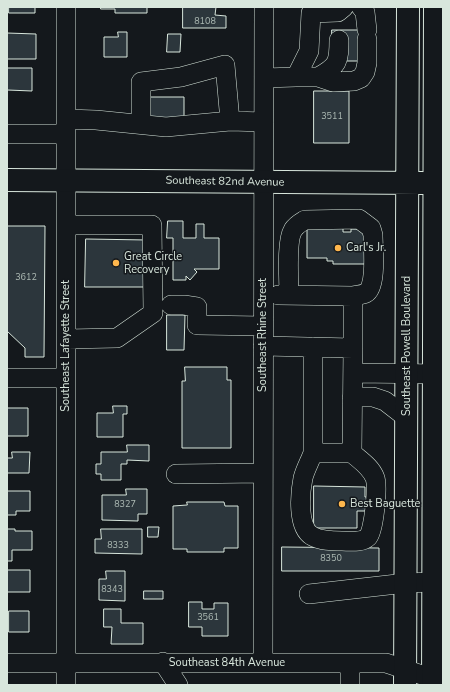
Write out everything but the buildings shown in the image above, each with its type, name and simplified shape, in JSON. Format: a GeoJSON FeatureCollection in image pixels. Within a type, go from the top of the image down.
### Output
{"type":"FeatureCollection","features":[{"type":"Feature","properties":{"kind":"main road","name":"Southeast Powell Boulevard"},"geometry":{"type":"LineString","coordinates":[[405,677],[407,511],[408,7]]}},
{"type":"Feature","properties":{"kind":"main road"},"geometry":{"type":"LineString","coordinates":[[435,7],[439,62],[438,511],[433,582],[436,682]]}},
{"type":"Feature","properties":{"kind":"main road","name":"Southeast 82nd Avenue"},"geometry":{"type":"LineString","coordinates":[[7,180],[439,183]]}},
{"type":"Feature","properties":{"kind":"street","name":"Southeast Lafayette Street"},"geometry":{"type":"LineString","coordinates":[[66,7],[66,685]]}},
{"type":"Feature","properties":{"kind":"street","name":"Southeast Rhine Street"},"geometry":{"type":"LineString","coordinates":[[263,663],[264,7]]}},
{"type":"Feature","properties":{"kind":"street"},"geometry":{"type":"LineString","coordinates":[[264,78],[318,77],[333,82],[354,81],[361,78],[365,72],[367,63],[365,12],[361,7]]}},
{"type":"Feature","properties":{"kind":"street"},"geometry":{"type":"LineString","coordinates":[[296,77],[309,51],[311,13],[340,22],[339,58],[331,70],[318,77]]}},
{"type":"Feature","properties":{"kind":"street"},"geometry":{"type":"LineString","coordinates":[[408,61],[439,62]]}},
{"type":"Feature","properties":{"kind":"street"},"geometry":{"type":"LineString","coordinates":[[140,124],[141,82],[181,77],[225,65],[230,121]]}},
{"type":"Feature","properties":{"kind":"street"},"geometry":{"type":"LineString","coordinates":[[7,134],[66,126],[96,120],[166,127],[230,121],[264,122]]}},
{"type":"Feature","properties":{"kind":"street"},"geometry":{"type":"LineString","coordinates":[[263,295],[353,296],[366,293],[371,287],[373,275],[373,235],[371,228],[359,219],[305,220],[297,224],[292,231],[289,245],[289,295]]}},
{"type":"Feature","properties":{"kind":"street"},"geometry":{"type":"LineString","coordinates":[[66,225],[152,225],[153,313],[117,338],[66,339]]}},
{"type":"Feature","properties":{"kind":"street"},"geometry":{"type":"LineString","coordinates":[[352,453],[353,296]]}},
{"type":"Feature","properties":{"kind":"street"},"geometry":{"type":"LineString","coordinates":[[171,305],[197,307],[197,325],[263,326]]}},
{"type":"Feature","properties":{"kind":"street"},"geometry":{"type":"LineString","coordinates":[[263,346],[353,348]]}},
{"type":"Feature","properties":{"kind":"street"},"geometry":{"type":"LineString","coordinates":[[313,347],[313,453],[301,488],[301,519],[311,535],[320,539],[332,541],[362,540],[369,537],[374,516],[375,478],[368,466],[352,453],[313,453]]}},
{"type":"Feature","properties":{"kind":"street"},"geometry":{"type":"LineString","coordinates":[[353,373],[438,374]]}},
{"type":"Feature","properties":{"kind":"street"},"geometry":{"type":"LineString","coordinates":[[7,378],[66,378]]}},
{"type":"Feature","properties":{"kind":"street"},"geometry":{"type":"LineString","coordinates":[[352,397],[373,398],[385,401],[407,425],[438,433]]}},
{"type":"Feature","properties":{"kind":"street"},"geometry":{"type":"LineString","coordinates":[[176,474],[263,474]]}},
{"type":"Feature","properties":{"kind":"street"},"geometry":{"type":"LineString","coordinates":[[407,511],[438,511]]}},
{"type":"Feature","properties":{"kind":"street"},"geometry":{"type":"LineString","coordinates":[[309,594],[406,583],[433,582]]}},
{"type":"Feature","properties":{"kind":"street"},"geometry":{"type":"LineString","coordinates":[[163,662],[178,685]]}},
{"type":"Feature","properties":{"kind":"street","name":"Southeast 84th Avenue"},"geometry":{"type":"LineString","coordinates":[[7,663],[386,663],[405,677],[436,682]]}},
{"type":"Feature","properties":{"kind":"street"},"geometry":{"type":"LineString","coordinates":[[350,663],[350,685]]}},
{"type":"Feature","properties":{"kind":"place","name":"Carl's Jr."},"geometry":{"type":"Point","coordinates":[338,248]}},
{"type":"Feature","properties":{"kind":"place","name":"Great Circle Recovery"},"geometry":{"type":"Point","coordinates":[116,263]}},
{"type":"Feature","properties":{"kind":"place","name":"Best Baguette"},"geometry":{"type":"Point","coordinates":[342,504]}}]}
